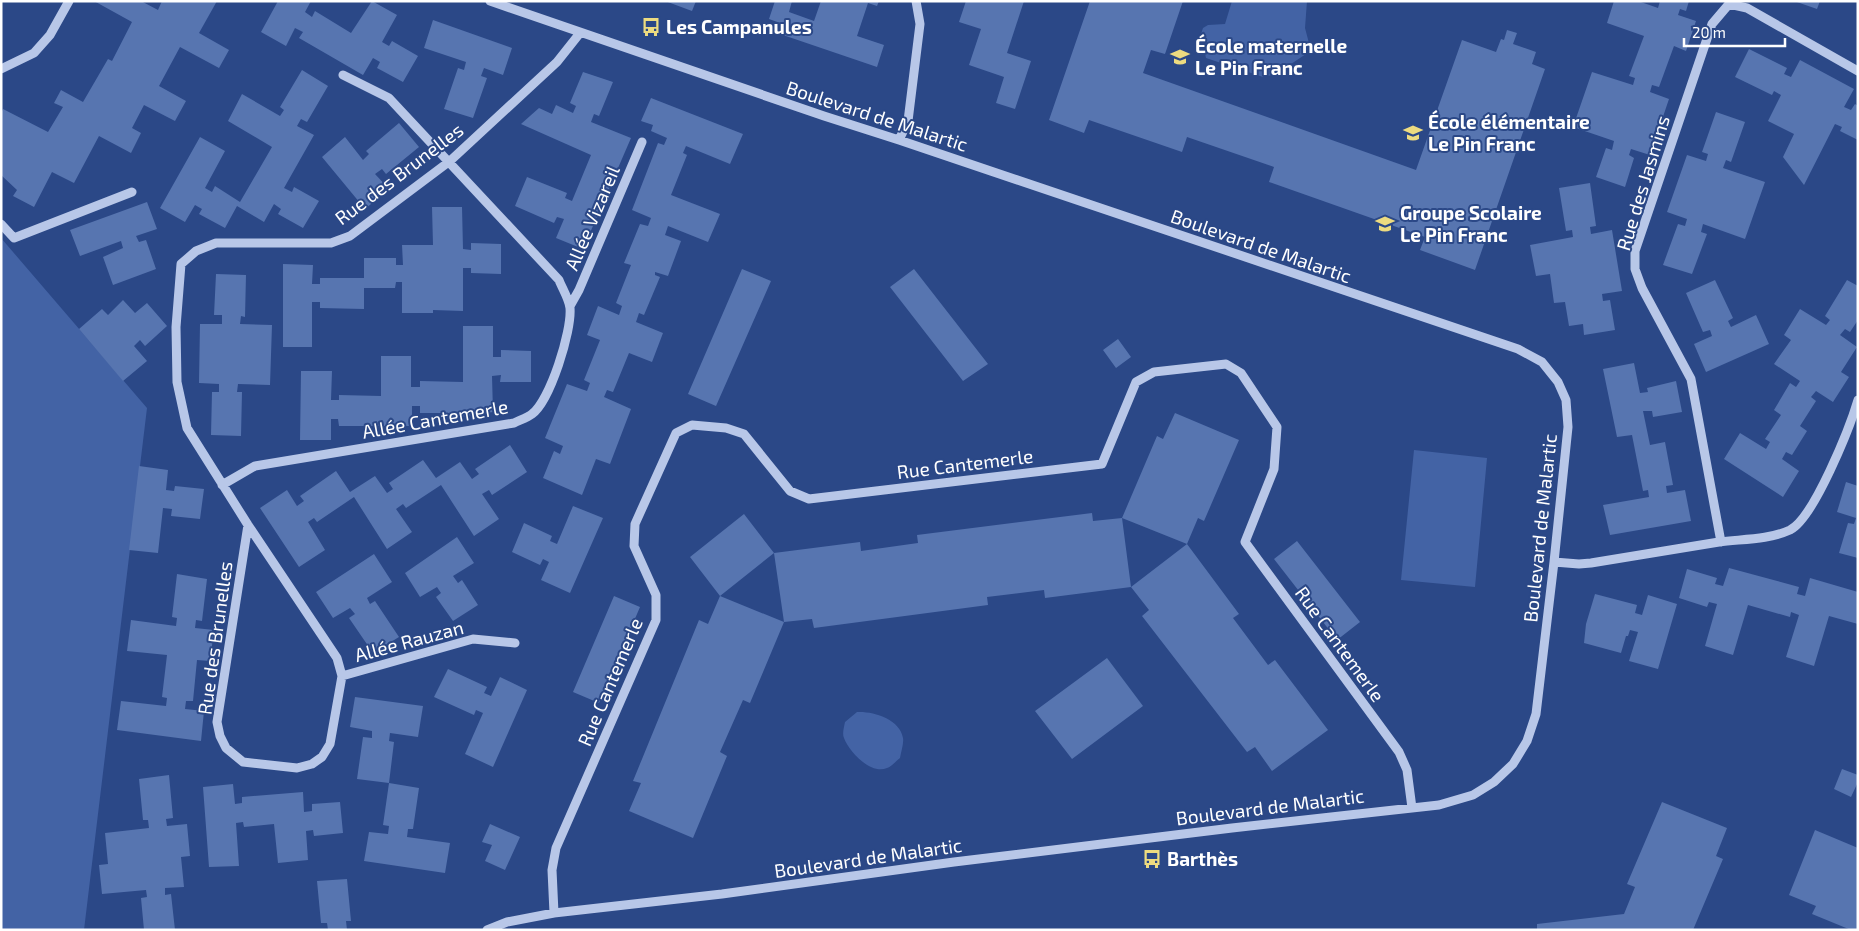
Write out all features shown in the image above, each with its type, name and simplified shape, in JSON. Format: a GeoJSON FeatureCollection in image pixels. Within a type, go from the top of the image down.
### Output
{"type":"FeatureCollection","features":[{"type":"Feature","properties":{"kind":"street"},"geometry":{"type":"LineString","coordinates":[[1,69],[34,53],[50,35],[70,1]]}},
{"type":"Feature","properties":{"kind":"street","name":"Boulevard de Malartic"},"geometry":{"type":"LineString","coordinates":[[487,930],[507,922],[554,913],[722,894],[954,862],[1232,828],[1438,805],[1473,795],[1494,782],[1513,764],[1527,741],[1536,714],[1568,427],[1566,400],[1558,382],[1542,362],[1518,350],[824,116],[490,1]]}},
{"type":"Feature","properties":{"kind":"street"},"geometry":{"type":"LineString","coordinates":[[899,140],[908,121],[920,24],[916,1]]}},
{"type":"Feature","properties":{"kind":"street","name":"Rue des Jasmins"},"geometry":{"type":"LineString","coordinates":[[1721,542],[1691,379],[1642,288],[1635,269],[1635,250],[1712,24],[1729,4],[1747,8],[1858,71]]}},
{"type":"Feature","properties":{"kind":"street","name":"Rue des Brunelles"},"geometry":{"type":"LineString","coordinates":[[248,525],[218,722],[220,736],[226,748],[243,762],[297,768],[312,764],[322,758],[330,744],[342,676],[337,658],[248,525],[187,428],[177,382],[176,327],[182,264],[196,251],[216,243],[331,243],[350,236],[450,161],[557,62],[580,33]]}},
{"type":"Feature","properties":{"kind":"street","name":"Allée Cantemerle"},"geometry":{"type":"LineString","coordinates":[[222,485],[256,466],[514,422],[532,414],[542,404],[564,349],[570,321],[570,306],[559,280],[450,161],[389,98],[343,75]]}},
{"type":"Feature","properties":{"kind":"street","name":"Allée Vizareil"},"geometry":{"type":"LineString","coordinates":[[570,306],[579,290],[642,142]]}},
{"type":"Feature","properties":{"kind":"street"},"geometry":{"type":"LineString","coordinates":[[1,224],[14,238],[132,192]]}},
{"type":"Feature","properties":{"kind":"street","name":"Rue Cantemerle"},"geometry":{"type":"LineString","coordinates":[[554,913],[552,870],[556,848],[656,620],[656,595],[634,546],[634,524],[676,433],[692,425],[726,428],[744,434],[790,491],[809,499],[1102,464],[1136,382],[1154,372],[1226,364],[1241,373],[1277,427],[1274,469],[1245,542],[1399,752],[1407,770],[1412,808]]}},
{"type":"Feature","properties":{"kind":"street"},"geometry":{"type":"LineString","coordinates":[[1554,562],[1591,563],[1767,536],[1790,529],[1802,519],[1836,460],[1858,400]]}},
{"type":"Feature","properties":{"kind":"street","name":"Allée Rauzan"},"geometry":{"type":"LineString","coordinates":[[342,676],[473,640],[515,643]]}},
{"type":"Feature","properties":{"kind":"shaded area"},"geometry":{"type":"Polygon","coordinates":[[[1232,1],[1307,1],[1305,28],[1310,47],[1309,52],[1276,74],[1263,77],[1206,58],[1201,34],[1203,28],[1208,25],[1225,24],[1232,1]]]}},
{"type":"Feature","properties":{"kind":"shaded area"},"geometry":{"type":"Polygon","coordinates":[[[1,238],[147,408],[84,930],[1,930],[1,238]]]}},
{"type":"Feature","properties":{"kind":"shaded area"},"geometry":{"type":"Polygon","coordinates":[[[1414,450],[1487,458],[1475,587],[1401,580],[1414,450]]]}},
{"type":"Feature","properties":{"kind":"shaded area"},"geometry":{"type":"Polygon","coordinates":[[[857,712],[871,713],[885,718],[901,731],[903,745],[900,758],[889,767],[881,769],[868,765],[861,761],[847,744],[843,735],[845,722],[857,712]]]}},
{"type":"Feature","properties":{"kind":"building"},"geometry":{"type":"Polygon","coordinates":[[[94,1],[141,1],[158,10],[162,1],[217,1],[199,33],[229,50],[219,68],[180,47],[159,86],[186,101],[175,121],[144,105],[132,128],[141,133],[131,153],[99,136],[74,183],[52,172],[34,207],[13,196],[17,190],[1,175],[1,113],[3,109],[48,132],[63,107],[54,103],[61,90],[83,102],[108,59],[112,61],[132,22],[94,1]]]}},
{"type":"Feature","properties":{"kind":"building"},"geometry":{"type":"Polygon","coordinates":[[[278,1],[311,1],[305,12],[312,17],[315,11],[351,33],[372,1],[397,15],[382,42],[389,46],[392,41],[418,56],[403,82],[377,68],[380,62],[373,58],[363,75],[299,38],[303,32],[295,28],[286,46],[261,32],[278,1]]]}},
{"type":"Feature","properties":{"kind":"building"},"geometry":{"type":"Polygon","coordinates":[[[665,1],[696,1],[692,11],[665,1]]]}},
{"type":"Feature","properties":{"kind":"building"},"geometry":{"type":"Polygon","coordinates":[[[775,1],[792,1],[789,12],[814,21],[821,1],[879,1],[877,6],[868,3],[857,36],[884,45],[877,67],[780,34],[783,24],[769,19],[775,1]]]}},
{"type":"Feature","properties":{"kind":"building"},"geometry":{"type":"Polygon","coordinates":[[[966,1],[1024,1],[1007,53],[1031,61],[1015,109],[996,103],[1004,77],[969,65],[981,29],[959,22],[966,1]]]}},
{"type":"Feature","properties":{"kind":"building"},"geometry":{"type":"Polygon","coordinates":[[[1090,1],[1183,1],[1165,54],[1151,50],[1143,73],[1416,170],[1462,40],[1496,52],[1501,39],[1504,40],[1507,30],[1517,33],[1513,44],[1536,52],[1532,64],[1545,69],[1475,270],[1420,250],[1425,237],[1269,182],[1274,167],[1187,137],[1182,152],[1089,120],[1084,133],[1049,120],[1090,1]]]}},
{"type":"Feature","properties":{"kind":"building"},"geometry":{"type":"Polygon","coordinates":[[[1614,1],[1638,1],[1658,8],[1660,1],[1689,1],[1686,11],[1680,9],[1678,15],[1696,21],[1686,51],[1674,46],[1659,87],[1652,85],[1650,92],[1669,99],[1650,155],[1631,149],[1629,155],[1634,158],[1625,187],[1596,177],[1606,148],[1612,150],[1614,141],[1573,127],[1592,72],[1633,85],[1635,78],[1629,76],[1644,36],[1607,23],[1614,1]]]}},
{"type":"Feature","properties":{"kind":"building"},"geometry":{"type":"Polygon","coordinates":[[[1794,1],[1820,1],[1817,9],[1794,1]]]}},
{"type":"Feature","properties":{"kind":"building"},"geometry":{"type":"Polygon","coordinates":[[[433,20],[512,48],[503,75],[484,68],[481,76],[487,78],[473,118],[444,109],[458,68],[464,70],[466,62],[424,48],[433,20]]]}},
{"type":"Feature","properties":{"kind":"building"},"geometry":{"type":"Polygon","coordinates":[[[1749,49],[1787,68],[1784,74],[1791,77],[1800,60],[1854,89],[1844,107],[1851,110],[1855,104],[1858,106],[1858,140],[1840,131],[1842,127],[1835,124],[1804,185],[1783,157],[1794,134],[1768,121],[1781,95],[1774,91],[1772,95],[1735,77],[1749,49]]]}},
{"type":"Feature","properties":{"kind":"building"},"geometry":{"type":"Polygon","coordinates":[[[302,70],[328,86],[307,122],[301,119],[297,126],[314,135],[284,188],[292,192],[294,187],[319,201],[303,228],[278,214],[281,209],[274,204],[264,222],[237,206],[225,228],[199,214],[202,209],[195,205],[185,222],[160,208],[200,137],[225,151],[205,188],[212,192],[215,186],[240,202],[272,147],[228,121],[242,94],[280,116],[284,110],[280,107],[302,70]]]}},
{"type":"Feature","properties":{"kind":"building"},"geometry":{"type":"Polygon","coordinates":[[[583,72],[613,82],[599,116],[594,114],[591,122],[631,138],[583,249],[556,238],[564,219],[557,217],[554,223],[515,206],[527,177],[567,193],[565,198],[572,201],[591,155],[521,124],[539,108],[552,114],[556,105],[573,113],[576,106],[570,103],[583,72]]]}},
{"type":"Feature","properties":{"kind":"building"},"geometry":{"type":"Polygon","coordinates":[[[651,98],[743,134],[730,164],[686,146],[683,153],[687,155],[671,195],[720,214],[708,242],[668,226],[665,235],[681,241],[668,276],[655,272],[655,275],[660,277],[644,315],[639,313],[636,322],[663,333],[652,362],[629,353],[613,392],[607,390],[604,397],[631,409],[610,464],[596,459],[582,495],[543,478],[554,451],[560,454],[563,446],[545,438],[567,384],[587,391],[590,383],[584,380],[600,340],[587,335],[598,306],[619,315],[622,306],[616,303],[631,265],[624,263],[640,224],[648,226],[651,218],[632,210],[658,143],[664,145],[667,138],[651,131],[653,125],[641,121],[651,98]]]}},
{"type":"Feature","properties":{"kind":"building"},"geometry":{"type":"Polygon","coordinates":[[[1716,112],[1745,122],[1731,162],[1726,160],[1723,168],[1765,182],[1745,239],[1703,224],[1701,232],[1707,234],[1692,274],[1663,265],[1678,224],[1685,226],[1687,219],[1667,212],[1687,155],[1706,161],[1708,154],[1702,152],[1716,112]]]}},
{"type":"Feature","properties":{"kind":"building"},"geometry":{"type":"Polygon","coordinates":[[[399,123],[419,147],[386,174],[382,169],[375,174],[389,189],[365,209],[322,157],[345,137],[363,160],[369,154],[366,151],[399,123]]]}},
{"type":"Feature","properties":{"kind":"building"},"geometry":{"type":"Polygon","coordinates":[[[1590,183],[1596,226],[1590,227],[1591,234],[1612,230],[1622,291],[1602,294],[1603,301],[1610,300],[1615,330],[1584,335],[1583,324],[1569,326],[1565,302],[1554,303],[1550,274],[1536,276],[1530,245],[1573,237],[1572,230],[1566,231],[1559,188],[1590,183]]]}},
{"type":"Feature","properties":{"kind":"building"},"geometry":{"type":"Polygon","coordinates":[[[147,202],[157,229],[136,236],[139,242],[146,240],[156,269],[113,285],[103,257],[123,248],[121,241],[80,256],[70,230],[147,202]]]}},
{"type":"Feature","properties":{"kind":"building"},"geometry":{"type":"Polygon","coordinates":[[[432,207],[462,207],[463,249],[471,250],[471,243],[501,244],[501,274],[471,273],[471,268],[463,268],[463,311],[433,310],[433,313],[402,313],[402,282],[396,282],[395,288],[364,288],[364,309],[320,308],[320,302],[312,302],[312,347],[283,347],[283,264],[313,265],[312,284],[320,284],[320,278],[364,278],[364,258],[396,258],[396,265],[403,265],[402,245],[433,245],[432,207]]]}},
{"type":"Feature","properties":{"kind":"building"},"geometry":{"type":"Polygon","coordinates":[[[742,269],[771,281],[716,406],[688,394],[742,269]]]}},
{"type":"Feature","properties":{"kind":"building"},"geometry":{"type":"Polygon","coordinates":[[[914,269],[988,364],[963,381],[890,287],[914,269]]]}},
{"type":"Feature","properties":{"kind":"building"},"geometry":{"type":"Polygon","coordinates":[[[216,274],[246,275],[245,317],[241,316],[240,324],[272,325],[270,385],[238,384],[237,392],[242,392],[241,436],[211,435],[212,392],[219,392],[219,384],[199,383],[200,324],[222,324],[222,315],[214,315],[216,274]]]}},
{"type":"Feature","properties":{"kind":"building"},"geometry":{"type":"Polygon","coordinates":[[[1715,280],[1733,318],[1728,321],[1731,327],[1756,315],[1769,344],[1706,372],[1694,344],[1712,336],[1710,330],[1703,332],[1686,293],[1715,280]]]}},
{"type":"Feature","properties":{"kind":"building"},"geometry":{"type":"Polygon","coordinates":[[[1847,280],[1858,286],[1858,320],[1850,332],[1845,329],[1840,335],[1857,347],[1841,372],[1849,377],[1833,402],[1816,391],[1811,397],[1816,401],[1800,426],[1807,431],[1792,455],[1786,452],[1782,459],[1799,471],[1783,497],[1724,459],[1740,433],[1766,449],[1770,442],[1765,439],[1781,415],[1774,410],[1790,383],[1796,387],[1800,381],[1774,364],[1791,340],[1784,335],[1800,309],[1826,325],[1830,320],[1825,316],[1847,280]]]}},
{"type":"Feature","properties":{"kind":"building"},"geometry":{"type":"Polygon","coordinates":[[[123,300],[135,313],[147,303],[167,326],[145,346],[140,340],[134,346],[147,361],[123,381],[79,329],[102,309],[108,315],[123,300]]]}},
{"type":"Feature","properties":{"kind":"building"},"geometry":{"type":"Polygon","coordinates":[[[463,326],[493,326],[493,357],[501,357],[501,350],[531,351],[531,382],[500,382],[501,375],[492,376],[493,412],[462,417],[462,413],[420,413],[420,406],[412,406],[412,426],[339,426],[338,419],[331,419],[331,440],[300,440],[301,371],[332,371],[331,400],[339,400],[339,395],[381,396],[381,356],[411,356],[411,387],[420,387],[420,381],[463,382],[463,326]]]}},
{"type":"Feature","properties":{"kind":"building"},"geometry":{"type":"Polygon","coordinates":[[[1118,339],[1131,357],[1116,368],[1103,350],[1118,339]]]}},
{"type":"Feature","properties":{"kind":"building"},"geometry":{"type":"Polygon","coordinates":[[[1634,363],[1640,393],[1648,392],[1647,388],[1676,381],[1682,412],[1653,417],[1652,411],[1643,411],[1650,445],[1665,442],[1673,485],[1666,486],[1667,493],[1685,490],[1691,521],[1610,535],[1603,505],[1649,497],[1648,490],[1643,491],[1632,435],[1617,437],[1603,369],[1634,363]]]}},
{"type":"Feature","properties":{"kind":"building"},"geometry":{"type":"Polygon","coordinates":[[[1175,413],[1239,440],[1204,521],[1198,518],[1187,544],[1122,518],[1157,436],[1163,439],[1175,413]]]}},
{"type":"Feature","properties":{"kind":"building"},"geometry":{"type":"Polygon","coordinates":[[[510,445],[527,472],[492,495],[489,490],[482,494],[499,519],[474,536],[441,485],[406,508],[403,504],[396,509],[412,532],[387,549],[354,497],[317,522],[314,518],[308,522],[325,550],[299,567],[260,508],[287,490],[297,506],[304,501],[300,496],[336,471],[350,492],[375,476],[387,493],[393,489],[389,483],[423,460],[436,478],[460,462],[472,479],[479,474],[475,469],[510,445]]]}},
{"type":"Feature","properties":{"kind":"building"},"geometry":{"type":"Polygon","coordinates":[[[139,466],[168,470],[166,490],[174,491],[175,486],[204,489],[200,519],[171,516],[172,509],[163,508],[158,553],[129,550],[139,466]]]}},
{"type":"Feature","properties":{"kind":"building"},"geometry":{"type":"Polygon","coordinates":[[[1846,482],[1858,486],[1858,558],[1839,553],[1848,523],[1854,524],[1856,518],[1837,512],[1846,482]]]}},
{"type":"Feature","properties":{"kind":"building"},"geometry":{"type":"Polygon","coordinates":[[[573,506],[603,518],[570,593],[541,580],[549,562],[543,559],[540,565],[512,552],[524,523],[552,536],[550,541],[557,544],[573,506]]]}},
{"type":"Feature","properties":{"kind":"building"},"geometry":{"type":"Polygon","coordinates":[[[1092,513],[1093,521],[1122,518],[1131,587],[1045,598],[1044,590],[987,597],[988,605],[814,628],[812,619],[784,622],[774,553],[860,542],[861,551],[918,543],[917,535],[1092,513]]]}},
{"type":"Feature","properties":{"kind":"building"},"geometry":{"type":"Polygon","coordinates":[[[744,514],[774,553],[720,596],[690,557],[744,514]]]}},
{"type":"Feature","properties":{"kind":"building"},"geometry":{"type":"Polygon","coordinates":[[[457,537],[474,563],[453,576],[458,583],[462,580],[478,605],[453,621],[436,597],[441,593],[437,587],[420,597],[405,573],[457,537]]]}},
{"type":"Feature","properties":{"kind":"building"},"geometry":{"type":"Polygon","coordinates":[[[1297,541],[1360,622],[1337,640],[1274,559],[1297,541]]]}},
{"type":"Feature","properties":{"kind":"building"},"geometry":{"type":"Polygon","coordinates":[[[1187,544],[1239,614],[1233,618],[1268,665],[1275,660],[1328,730],[1272,771],[1255,747],[1247,752],[1142,616],[1149,610],[1131,587],[1187,544]]]}},
{"type":"Feature","properties":{"kind":"building"},"geometry":{"type":"Polygon","coordinates":[[[374,554],[392,582],[367,598],[370,604],[375,601],[399,637],[373,653],[349,618],[355,614],[350,608],[333,618],[316,592],[374,554]]]}},
{"type":"Feature","properties":{"kind":"building"},"geometry":{"type":"Polygon","coordinates":[[[1729,568],[1799,587],[1797,594],[1805,596],[1810,578],[1858,592],[1858,624],[1829,616],[1814,666],[1786,657],[1799,615],[1791,612],[1790,617],[1748,605],[1733,655],[1705,646],[1717,604],[1709,602],[1707,607],[1679,598],[1687,569],[1717,578],[1715,584],[1723,586],[1729,568]]]}},
{"type":"Feature","properties":{"kind":"building"},"geometry":{"type":"Polygon","coordinates":[[[177,574],[207,579],[202,621],[196,620],[195,628],[214,630],[210,661],[197,660],[193,701],[186,701],[185,709],[204,711],[201,741],[117,730],[121,701],[166,706],[167,698],[162,697],[167,655],[127,651],[131,620],[176,626],[177,618],[172,617],[177,574]]]}},
{"type":"Feature","properties":{"kind":"building"},"geometry":{"type":"Polygon","coordinates":[[[1595,594],[1637,605],[1635,613],[1642,615],[1648,595],[1677,604],[1658,669],[1629,661],[1638,632],[1630,630],[1628,636],[1626,636],[1621,653],[1584,643],[1586,624],[1595,594]]]}},
{"type":"Feature","properties":{"kind":"building"},"geometry":{"type":"Polygon","coordinates":[[[614,596],[640,607],[599,703],[573,692],[614,596]]]}},
{"type":"Feature","properties":{"kind":"building"},"geometry":{"type":"Polygon","coordinates":[[[720,596],[784,622],[750,703],[743,700],[720,752],[727,756],[693,838],[629,811],[641,783],[633,781],[699,620],[708,624],[720,596]]]}},
{"type":"Feature","properties":{"kind":"building"},"geometry":{"type":"Polygon","coordinates":[[[1107,658],[1143,706],[1072,759],[1035,711],[1107,658]]]}},
{"type":"Feature","properties":{"kind":"building"},"geometry":{"type":"Polygon","coordinates":[[[448,669],[487,687],[484,693],[491,696],[500,677],[527,690],[493,767],[465,754],[483,713],[476,710],[474,715],[434,697],[448,669]]]}},
{"type":"Feature","properties":{"kind":"building"},"geometry":{"type":"Polygon","coordinates":[[[355,697],[423,706],[418,737],[390,733],[389,741],[394,742],[389,783],[357,779],[363,737],[372,738],[372,731],[350,727],[355,697]]]}},
{"type":"Feature","properties":{"kind":"building"},"geometry":{"type":"Polygon","coordinates":[[[1842,769],[1858,775],[1858,782],[1851,797],[1834,789],[1842,769]]]}},
{"type":"Feature","properties":{"kind":"building"},"geometry":{"type":"Polygon","coordinates":[[[169,775],[173,818],[166,819],[167,826],[187,824],[190,856],[181,857],[184,887],[165,888],[165,895],[171,894],[175,930],[144,930],[141,898],[147,897],[146,890],[102,894],[99,865],[108,864],[105,833],[149,828],[148,820],[143,820],[139,779],[169,775]]]}},
{"type":"Feature","properties":{"kind":"building"},"geometry":{"type":"Polygon","coordinates":[[[389,783],[419,788],[413,829],[408,829],[407,837],[450,843],[445,873],[364,861],[369,832],[388,834],[389,826],[383,825],[389,783]]]}},
{"type":"Feature","properties":{"kind":"building"},"geometry":{"type":"Polygon","coordinates":[[[233,784],[235,804],[242,803],[242,797],[303,792],[304,812],[312,811],[312,804],[340,802],[343,833],[314,836],[313,830],[306,831],[308,860],[278,863],[274,824],[244,827],[243,822],[236,823],[239,866],[209,867],[203,787],[233,784]]]}},
{"type":"Feature","properties":{"kind":"building"},"geometry":{"type":"Polygon","coordinates":[[[1662,802],[1727,828],[1716,856],[1723,859],[1693,930],[1537,930],[1537,924],[1624,914],[1635,887],[1627,884],[1662,802]]]}},
{"type":"Feature","properties":{"kind":"building"},"geometry":{"type":"Polygon","coordinates":[[[490,824],[520,837],[505,870],[485,861],[492,845],[482,842],[490,824]]]}},
{"type":"Feature","properties":{"kind":"building"},"geometry":{"type":"Polygon","coordinates":[[[1815,830],[1858,848],[1858,930],[1851,930],[1812,914],[1816,906],[1789,895],[1815,830]]]}},
{"type":"Feature","properties":{"kind":"building"},"geometry":{"type":"Polygon","coordinates":[[[347,879],[351,921],[346,921],[347,930],[328,930],[327,923],[321,923],[317,881],[347,879]]]}},
{"type":"Feature","properties":{"kind":"place","name":"Les Campanules"},"geometry":{"type":"Point","coordinates":[651,27]}},
{"type":"Feature","properties":{"kind":"place","name":"École maternelle Le Pin Franc"},"geometry":{"type":"Point","coordinates":[1180,57]}},
{"type":"Feature","properties":{"kind":"place","name":"École élémentaire Le Pin Franc"},"geometry":{"type":"Point","coordinates":[1413,133]}},
{"type":"Feature","properties":{"kind":"place","name":"Groupe Scolaire Le Pin Franc"},"geometry":{"type":"Point","coordinates":[1385,224]}},
{"type":"Feature","properties":{"kind":"place","name":"Barthès"},"geometry":{"type":"Point","coordinates":[1152,859]}}]}
